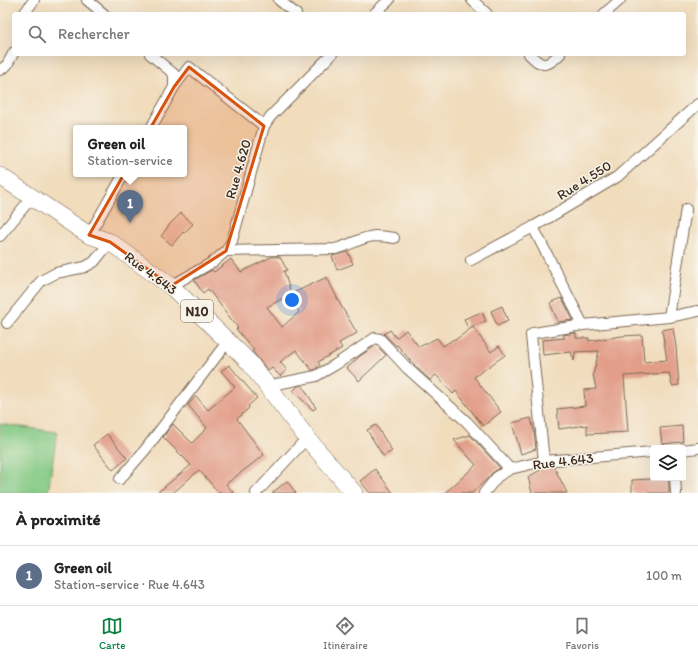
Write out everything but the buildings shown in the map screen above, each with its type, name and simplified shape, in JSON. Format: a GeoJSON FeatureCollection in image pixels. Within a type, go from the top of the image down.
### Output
{"type":"FeatureCollection","features":[{"type":"Feature","properties":{"kind":"highway","name":"Rue 4.643"},"geometry":{"type":"LineString","coordinates":[[0,176],[89,235],[110,242],[171,286],[249,362],[308,438],[354,493]]}},
{"type":"Feature","properties":{"kind":"street"},"geometry":{"type":"LineString","coordinates":[[25,12],[34,0]]}},
{"type":"Feature","properties":{"kind":"street"},"geometry":{"type":"LineString","coordinates":[[87,0],[102,12]]}},
{"type":"Feature","properties":{"kind":"street"},"geometry":{"type":"LineString","coordinates":[[279,0],[294,12]]}},
{"type":"Feature","properties":{"kind":"street"},"geometry":{"type":"LineString","coordinates":[[376,12],[389,0]]}},
{"type":"Feature","properties":{"kind":"street"},"geometry":{"type":"LineString","coordinates":[[472,0],[485,12]]}},
{"type":"Feature","properties":{"kind":"street"},"geometry":{"type":"LineString","coordinates":[[606,12],[620,0]]}},
{"type":"Feature","properties":{"kind":"street"},"geometry":{"type":"LineString","coordinates":[[0,70],[7,65],[12,56]]}},
{"type":"Feature","properties":{"kind":"street"},"geometry":{"type":"LineString","coordinates":[[152,56],[174,74],[174,87]]}},
{"type":"Feature","properties":{"kind":"street","name":"Rue 4.620"},"geometry":{"type":"LineString","coordinates":[[171,286],[213,262],[226,251],[232,241],[264,126],[270,117],[330,56]]}},
{"type":"Feature","properties":{"kind":"street"},"geometry":{"type":"LineString","coordinates":[[531,56],[537,62],[549,64],[558,56]]}},
{"type":"Feature","properties":{"kind":"street"},"geometry":{"type":"LineString","coordinates":[[153,125],[174,87],[189,67],[264,126]]}},
{"type":"Feature","properties":{"kind":"street","name":"Rue 4.550"},"geometry":{"type":"LineString","coordinates":[[471,260],[533,227],[617,177],[698,104]]}},
{"type":"Feature","properties":{"kind":"street"},"geometry":{"type":"LineString","coordinates":[[89,235],[122,177]]}},
{"type":"Feature","properties":{"kind":"street"},"geometry":{"type":"LineString","coordinates":[[0,236],[32,197]]}},
{"type":"Feature","properties":{"kind":"street"},"geometry":{"type":"LineString","coordinates":[[669,317],[686,209]]}},
{"type":"Feature","properties":{"kind":"street"},"geometry":{"type":"LineString","coordinates":[[533,227],[583,325]]}},
{"type":"Feature","properties":{"kind":"street"},"geometry":{"type":"LineString","coordinates":[[226,251],[335,249],[344,247],[364,238],[375,236],[394,238]]}},
{"type":"Feature","properties":{"kind":"street"},"geometry":{"type":"LineString","coordinates":[[7,323],[41,281],[56,273],[94,262],[110,242]]}},
{"type":"Feature","properties":{"kind":"street"},"geometry":{"type":"LineString","coordinates":[[544,461],[531,335],[534,333],[583,325],[669,317],[698,311]]}},
{"type":"Feature","properties":{"kind":"street"},"geometry":{"type":"LineString","coordinates":[[267,386],[316,376],[335,366],[375,338],[380,339],[407,368],[467,422],[510,469]]}},
{"type":"Feature","properties":{"kind":"street"},"geometry":{"type":"LineString","coordinates":[[120,479],[146,450],[228,341]]}},
{"type":"Feature","properties":{"kind":"street"},"geometry":{"type":"LineString","coordinates":[[256,493],[308,438]]}},
{"type":"Feature","properties":{"kind":"street"},"geometry":{"type":"LineString","coordinates":[[686,450],[698,448]]}},
{"type":"Feature","properties":{"kind":"street","name":"Rue 4.643"},"geometry":{"type":"LineString","coordinates":[[484,493],[497,477],[510,469],[544,461],[650,452]]}},
{"type":"Feature","properties":{"kind":"street"},"geometry":{"type":"LineString","coordinates":[[675,481],[676,493]]}},
{"type":"Feature","properties":{"kind":"highlighted area"},"geometry":{"type":"Polygon","coordinates":[[[189,67],[264,126],[226,251],[171,286],[110,242],[89,235],[174,87],[189,67]]]}},
{"type":"Feature","properties":{"kind":"green space"},"geometry":{"type":"Polygon","coordinates":[[[0,424],[57,432],[48,493],[0,493],[0,424]]]}},
{"type":"Feature","properties":{"kind":"place","name":"Green oil"},"geometry":{"type":"Point","coordinates":[130,223]}}]}
